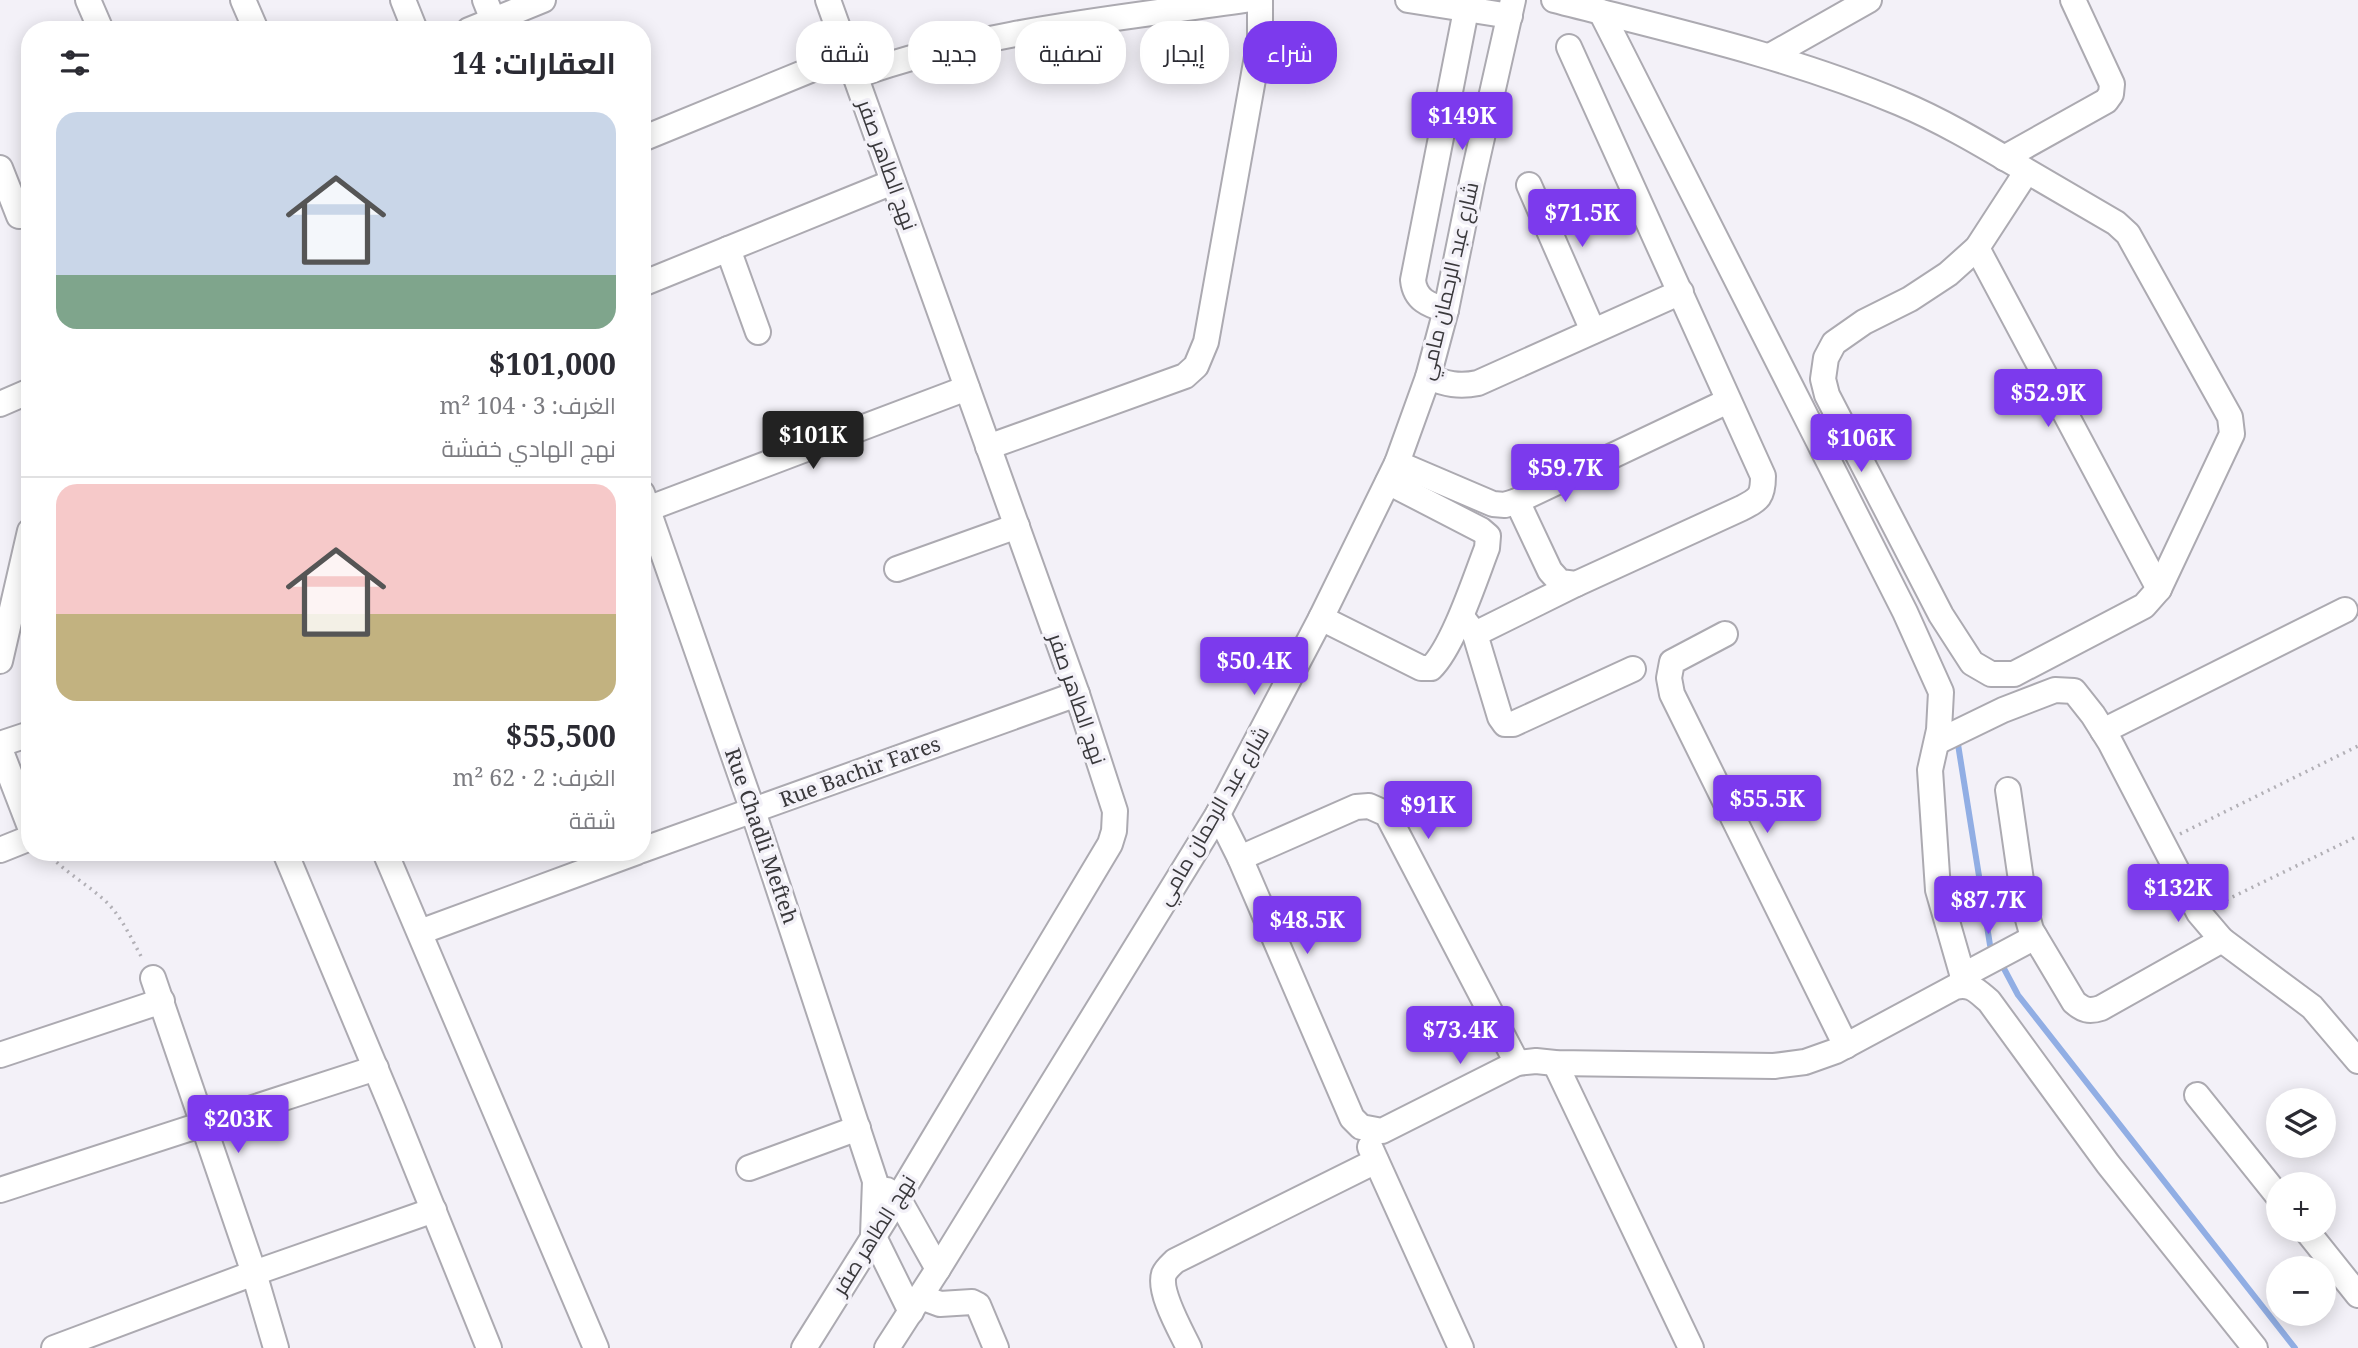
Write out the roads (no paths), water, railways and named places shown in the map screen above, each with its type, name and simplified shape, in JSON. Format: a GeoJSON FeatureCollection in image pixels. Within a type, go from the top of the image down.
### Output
{"type":"FeatureCollection","features":[{"type":"Feature","properties":{"kind":"street"},"geometry":{"type":"LineString","coordinates":[[88,0],[97,21]]}},
{"type":"Feature","properties":{"kind":"street"},"geometry":{"type":"LineString","coordinates":[[243,0],[252,21]]}},
{"type":"Feature","properties":{"kind":"street"},"geometry":{"type":"LineString","coordinates":[[403,0],[411,21]]}},
{"type":"Feature","properties":{"kind":"street"},"geometry":{"type":"LineString","coordinates":[[489,10],[543,0]]}},
{"type":"Feature","properties":{"kind":"street","name":"نهج الطاهر صفر"},"geometry":{"type":"LineString","coordinates":[[828,0],[835,21]]}},
{"type":"Feature","properties":{"kind":"street"},"geometry":{"type":"LineString","coordinates":[[894,64],[974,43],[1245,0]]}},
{"type":"Feature","properties":{"kind":"street"},"geometry":{"type":"LineString","coordinates":[[988,447],[1185,376],[1196,366],[1206,342],[1260,40],[1260,0]]}},
{"type":"Feature","properties":{"kind":"street"},"geometry":{"type":"LineString","coordinates":[[1408,0],[1511,8]]}},
{"type":"Feature","properties":{"kind":"street"},"geometry":{"type":"LineString","coordinates":[[1554,0],[1770,56],[1899,103],[1948,125],[2004,158],[2027,171],[2116,223],[2128,234],[2230,417],[2232,434],[2159,589],[2144,606],[2014,674],[1991,674],[1972,663],[1935,602],[1827,395],[1823,379],[1826,358],[1834,343],[1864,322],[1910,299],[1948,274],[1978,248],[2027,171]]}},
{"type":"Feature","properties":{"kind":"street"},"geometry":{"type":"LineString","coordinates":[[1770,56],[1869,0]]}},
{"type":"Feature","properties":{"kind":"street"},"geometry":{"type":"LineString","coordinates":[[2004,158],[2106,101],[2111,94],[2112,84],[2073,0]]}},
{"type":"Feature","properties":{"kind":"street"},"geometry":{"type":"LineString","coordinates":[[1446,310],[1428,305],[1422,300],[1413,280],[1467,5]]}},
{"type":"Feature","properties":{"kind":"street","name":"شارع عبد الرحمان مامي"},"geometry":{"type":"LineString","coordinates":[[887,1348],[1219,814],[1321,618],[1392,472],[1428,377],[1446,310],[1511,8]]}},
{"type":"Feature","properties":{"kind":"street"},"geometry":{"type":"LineString","coordinates":[[1601,12],[1905,612],[1941,692],[1937,742],[1930,770],[1938,890],[1963,980],[1989,1001],[2108,1164],[2255,1348]]}},
{"type":"Feature","properties":{"kind":"street"},"geometry":{"type":"LineString","coordinates":[[1468,624],[1576,584],[1758,499],[1763,489],[1763,476],[1569,47]]}},
{"type":"Feature","properties":{"kind":"street"},"geometry":{"type":"LineString","coordinates":[[651,136],[799,84]]}},
{"type":"Feature","properties":{"kind":"street","name":"نهج الطاهر صفر"},"geometry":{"type":"LineString","coordinates":[[804,1348],[898,1198],[1110,844],[1115,811],[1077,694],[858,84]]}},
{"type":"Feature","properties":{"kind":"street"},"geometry":{"type":"LineString","coordinates":[[0,168],[16,217]]}},
{"type":"Feature","properties":{"kind":"street"},"geometry":{"type":"LineString","coordinates":[[651,280],[893,181]]}},
{"type":"Feature","properties":{"kind":"street"},"geometry":{"type":"LineString","coordinates":[[1529,185],[1593,331]]}},
{"type":"Feature","properties":{"kind":"street"},"geometry":{"type":"LineString","coordinates":[[1978,248],[2159,589]]}},
{"type":"Feature","properties":{"kind":"street"},"geometry":{"type":"LineString","coordinates":[[727,250],[758,332]]}},
{"type":"Feature","properties":{"kind":"street"},"geometry":{"type":"LineString","coordinates":[[1428,377],[1464,386],[1478,383],[1681,292]]}},
{"type":"Feature","properties":{"kind":"street"},"geometry":{"type":"LineString","coordinates":[[651,501],[967,388]]}},
{"type":"Feature","properties":{"kind":"street"},"geometry":{"type":"LineString","coordinates":[[0,404],[21,395]]}},
{"type":"Feature","properties":{"kind":"street"},"geometry":{"type":"LineString","coordinates":[[1392,472],[1493,504],[1504,505],[1728,401]]}},
{"type":"Feature","properties":{"kind":"street"},"geometry":{"type":"LineString","coordinates":[[1321,618],[1420,668],[1431,668],[1468,624],[1488,536],[1392,472]]}},
{"type":"Feature","properties":{"kind":"street"},"geometry":{"type":"LineString","coordinates":[[1517,501],[1550,571],[1560,582],[1576,584]]}},
{"type":"Feature","properties":{"kind":"street","name":"Rue Chadli Mefteh"},"geometry":{"type":"LineString","coordinates":[[651,524],[753,810],[875,1181],[873,1235]]}},
{"type":"Feature","properties":{"kind":"street"},"geometry":{"type":"LineString","coordinates":[[897,569],[1017,526]]}},
{"type":"Feature","properties":{"kind":"street"},"geometry":{"type":"LineString","coordinates":[[0,661],[21,570]]}},
{"type":"Feature","properties":{"kind":"street"},"geometry":{"type":"LineString","coordinates":[[2104,731],[2345,610]]}},
{"type":"Feature","properties":{"kind":"street"},"geometry":{"type":"LineString","coordinates":[[1468,624],[1500,717],[1505,723],[1513,724],[1633,669]]}},
{"type":"Feature","properties":{"kind":"street"},"geometry":{"type":"LineString","coordinates":[[1725,634],[1672,662],[1669,678],[1672,694],[1846,1046]]}},
{"type":"Feature","properties":{"kind":"street"},"geometry":{"type":"LineString","coordinates":[[1937,742],[2004,710],[2055,690],[2074,691],[2104,731],[2199,913],[2222,940],[2312,1007],[2358,1061]]}},
{"type":"Feature","properties":{"kind":"street","name":"Rue Bachir Fares"},"geometry":{"type":"LineString","coordinates":[[651,847],[1077,694]]}},
{"type":"Feature","properties":{"kind":"street"},"geometry":{"type":"LineString","coordinates":[[21,738],[0,746],[21,803]]}},
{"type":"Feature","properties":{"kind":"street"},"geometry":{"type":"LineString","coordinates":[[2008,790],[2025,908],[2031,930],[2074,1002],[2083,1010],[2101,1008],[2222,940]]}},
{"type":"Feature","properties":{"kind":"street"},"geometry":{"type":"LineString","coordinates":[[1240,858],[1356,807],[1370,806],[1387,814],[1517,1063]]}},
{"type":"Feature","properties":{"kind":"street"},"geometry":{"type":"LineString","coordinates":[[1219,814],[1352,1118],[1361,1127],[1461,1348]]}},
{"type":"Feature","properties":{"kind":"street"},"geometry":{"type":"LineString","coordinates":[[0,850],[21,842]]}},
{"type":"Feature","properties":{"kind":"street"},"geometry":{"type":"LineString","coordinates":[[289,861],[434,1210],[480,1345]]}},
{"type":"Feature","properties":{"kind":"street"},"geometry":{"type":"LineString","coordinates":[[389,861],[596,1348]]}},
{"type":"Feature","properties":{"kind":"street"},"geometry":{"type":"LineString","coordinates":[[420,932],[613,861]]}},
{"type":"Feature","properties":{"kind":"street"},"geometry":{"type":"LineString","coordinates":[[1361,1127],[1382,1131],[1517,1063],[1536,1061],[1774,1066],[1805,1062],[1846,1046],[1955,987],[2035,937]]}},
{"type":"Feature","properties":{"kind":"street"},"geometry":{"type":"LineString","coordinates":[[153,978],[254,1273],[276,1348]]}},
{"type":"Feature","properties":{"kind":"street"},"geometry":{"type":"LineString","coordinates":[[0,1055],[162,1001]]}},
{"type":"Feature","properties":{"kind":"street"},"geometry":{"type":"LineString","coordinates":[[1555,1063],[1691,1348]]}},
{"type":"Feature","properties":{"kind":"street"},"geometry":{"type":"LineString","coordinates":[[0,1189],[376,1068]]}},
{"type":"Feature","properties":{"kind":"street"},"geometry":{"type":"LineString","coordinates":[[2197,1095],[2266,1181]]}},
{"type":"Feature","properties":{"kind":"street"},"geometry":{"type":"LineString","coordinates":[[749,1168],[858,1128]]}},
{"type":"Feature","properties":{"kind":"street"},"geometry":{"type":"LineString","coordinates":[[1189,1348],[1166,1297],[1163,1283],[1164,1272],[1175,1261],[1376,1161]]}},
{"type":"Feature","properties":{"kind":"street"},"geometry":{"type":"LineString","coordinates":[[875,1181],[898,1198],[938,1269]]}},
{"type":"Feature","properties":{"kind":"street"},"geometry":{"type":"LineString","coordinates":[[54,1348],[254,1273],[434,1210]]}},
{"type":"Feature","properties":{"kind":"street"},"geometry":{"type":"LineString","coordinates":[[873,1235],[916,1305],[972,1302],[978,1305],[996,1348]]}},
{"type":"Feature","properties":{"kind":"street"},"geometry":{"type":"LineString","coordinates":[[2316,1242],[2358,1295]]}},
{"type":"Feature","properties":{"kind":"waterway"},"geometry":{"type":"LineString","coordinates":[[1957,738],[1990,945],[1995,954]]}},
{"type":"Feature","properties":{"kind":"waterway"},"geometry":{"type":"LineString","coordinates":[[2001,963],[2018,995],[2295,1348]]}}]}
